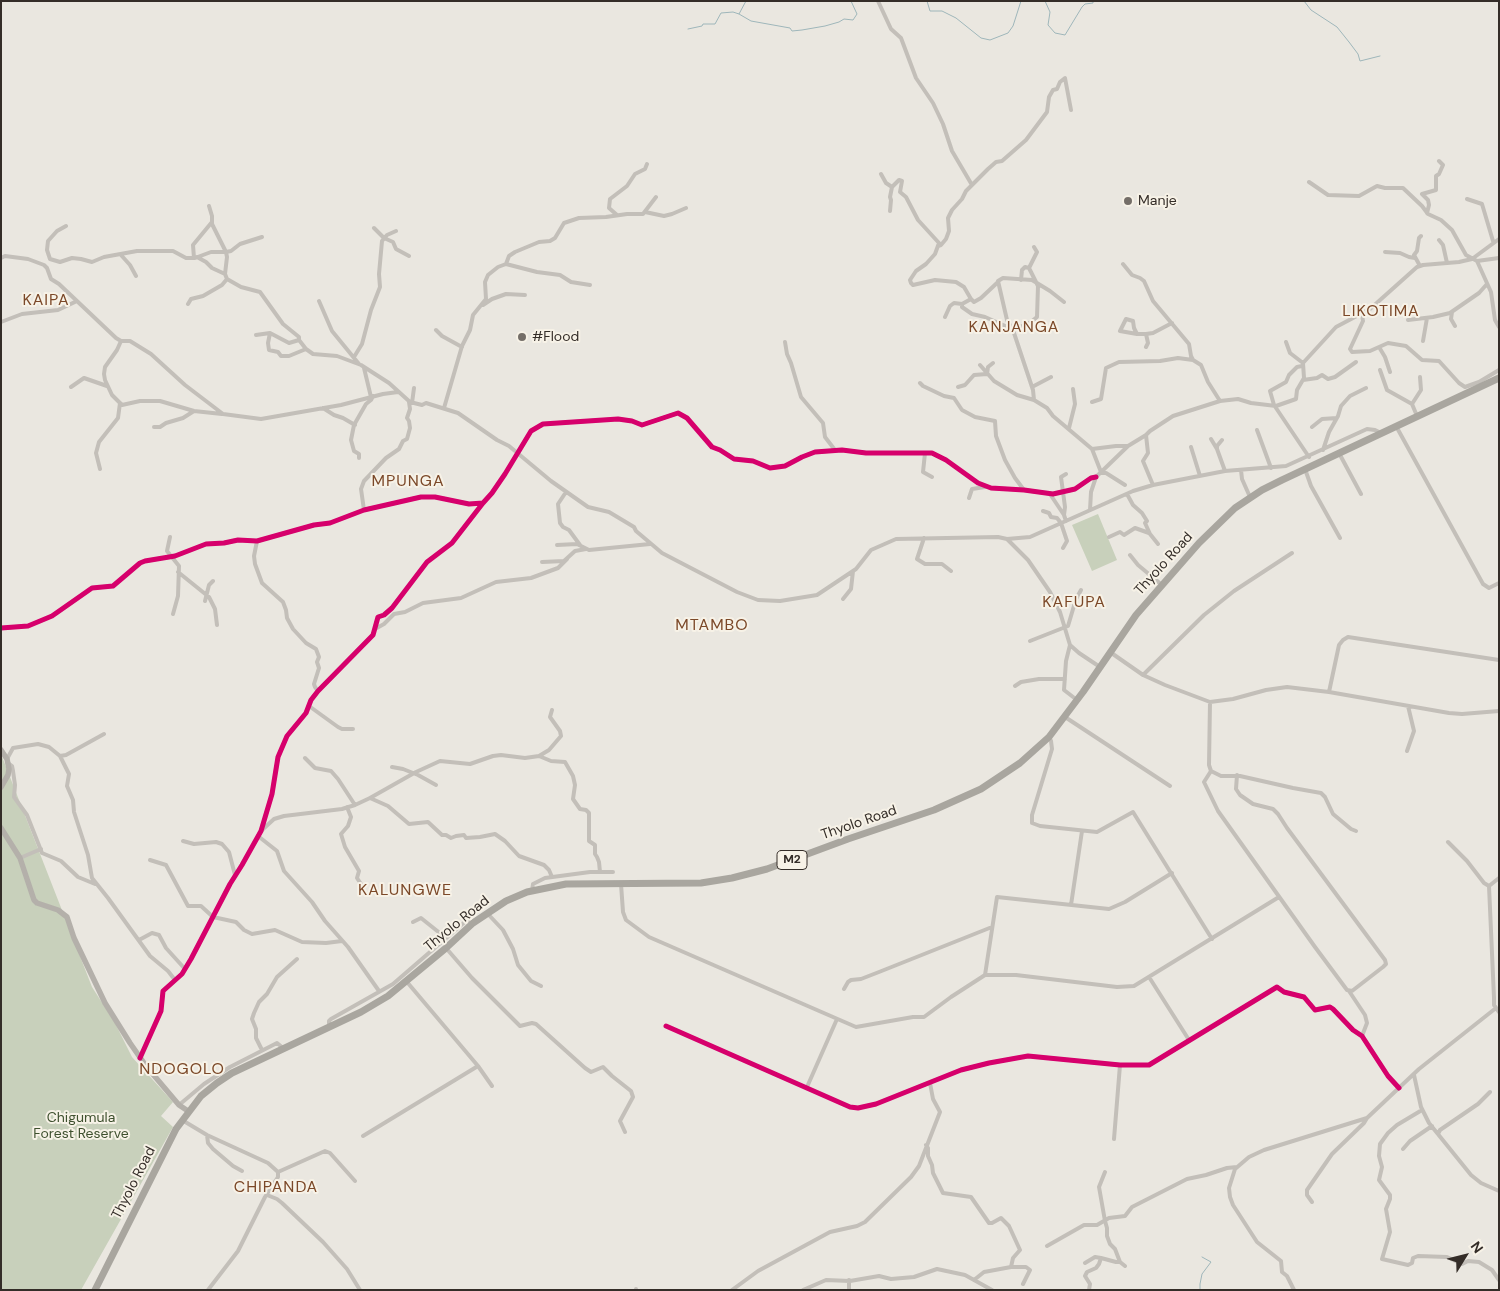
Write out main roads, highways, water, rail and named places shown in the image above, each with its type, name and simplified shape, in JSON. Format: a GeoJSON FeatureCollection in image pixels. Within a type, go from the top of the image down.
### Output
{"type":"FeatureCollection","features":[{"type":"Feature","properties":{"kind":"highway","name":"Thyolo Road"},"geometry":{"type":"LineString","coordinates":[[97,1289],[136,1207],[182,1119],[202,1096],[232,1073],[361,1012],[388,996],[407,982],[473,923],[506,901],[532,891],[566,884],[716,882],[767,869],[949,805],[981,789],[1034,752],[1049,737],[1136,615],[1216,525],[1235,508],[1250,497],[1282,480],[1482,384],[1499,378]]}},
{"type":"Feature","properties":{"kind":"waterway"},"geometry":{"type":"LineString","coordinates":[[688,29],[702,26],[703,24],[715,24],[721,13],[733,12],[739,14],[746,1]]}},
{"type":"Feature","properties":{"kind":"waterway"},"geometry":{"type":"LineString","coordinates":[[739,14],[751,21],[790,28],[792,31],[802,30],[825,26],[844,19],[853,20],[857,14],[851,1]]}},
{"type":"Feature","properties":{"kind":"waterway"},"geometry":{"type":"LineString","coordinates":[[927,1],[930,11],[942,11],[956,18],[981,38],[990,40],[1008,33],[1013,26],[1021,1]]}},
{"type":"Feature","properties":{"kind":"waterway"},"geometry":{"type":"LineString","coordinates":[[1045,1],[1050,12],[1048,25],[1055,33],[1065,35],[1082,7],[1085,4],[1093,3],[1093,1]]}},
{"type":"Feature","properties":{"kind":"waterway"},"geometry":{"type":"LineString","coordinates":[[1304,1],[1311,10],[1337,27],[1358,54],[1360,61],[1380,56]]}},
{"type":"Feature","properties":{"kind":"waterway"},"geometry":{"type":"LineString","coordinates":[[1200,1290],[1202,1274],[1211,1262],[1202,1257]]}},
{"type":"Feature","properties":{"kind":"place","name":"Manje"},"geometry":{"type":"Point","coordinates":[1128,201]}},
{"type":"Feature","properties":{"kind":"place","name":"#Flood"},"geometry":{"type":"Point","coordinates":[522,337]}},
{"type":"Feature","properties":{"kind":"district","name":"KAIPA"},"geometry":{"type":"Point","coordinates":[46,301]}},
{"type":"Feature","properties":{"kind":"district","name":"LIKOTIMA"},"geometry":{"type":"Point","coordinates":[1381,312]}},
{"type":"Feature","properties":{"kind":"district","name":"KANJANGA"},"geometry":{"type":"Point","coordinates":[1014,328]}},
{"type":"Feature","properties":{"kind":"district","name":"MPUNGA"},"geometry":{"type":"Point","coordinates":[408,482]}},
{"type":"Feature","properties":{"kind":"district","name":"KAFUPA"},"geometry":{"type":"Point","coordinates":[1074,603]}},
{"type":"Feature","properties":{"kind":"district","name":"MTAMBO"},"geometry":{"type":"Point","coordinates":[712,626]}},
{"type":"Feature","properties":{"kind":"district","name":"KALUNGWE"},"geometry":{"type":"Point","coordinates":[405,891]}},
{"type":"Feature","properties":{"kind":"district","name":"NDOGOLO"},"geometry":{"type":"Point","coordinates":[182,1070]}},
{"type":"Feature","properties":{"kind":"district","name":"CHIPANDA"},"geometry":{"type":"Point","coordinates":[276,1188]}},
{"type":"Feature","properties":{"kind":"park label","name":"Chigumula Forest Reserve"},"geometry":{"type":"Point","coordinates":[81,1126]}}]}
